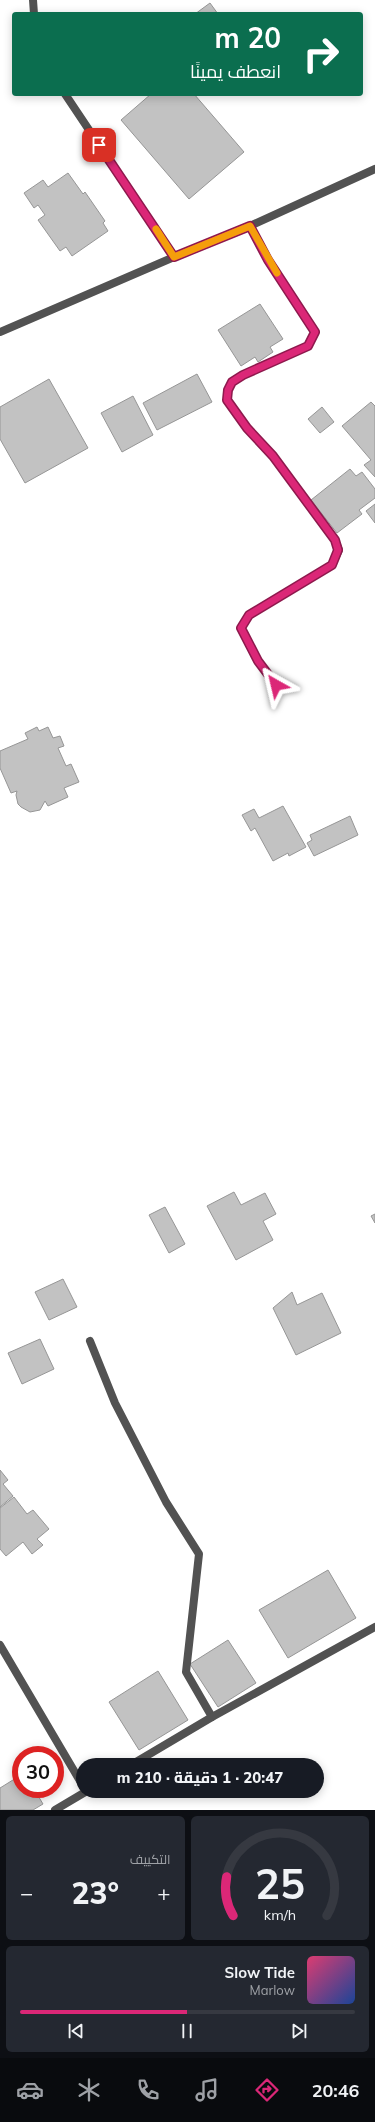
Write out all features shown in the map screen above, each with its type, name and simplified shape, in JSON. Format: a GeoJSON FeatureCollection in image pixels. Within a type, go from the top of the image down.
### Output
{"type":"FeatureCollection","features":[{"type":"Feature","properties":{"kind":"street"},"geometry":{"type":"LineString","coordinates":[[33,0],[34,12]]}},
{"type":"Feature","properties":{"kind":"street"},"geometry":{"type":"LineString","coordinates":[[66,96],[174,257]]}},
{"type":"Feature","properties":{"kind":"street"},"geometry":{"type":"LineString","coordinates":[[0,332],[250,226],[375,169]]}},
{"type":"Feature","properties":{"kind":"street"},"geometry":{"type":"LineString","coordinates":[[250,226],[268,260],[315,332],[308,346],[243,375],[232,382],[228,390],[227,400],[247,428],[273,456],[335,540],[338,550],[332,565],[249,615],[244,621],[241,628],[258,661],[276,685]]}},
{"type":"Feature","properties":{"kind":"street"},"geometry":{"type":"LineString","coordinates":[[90,1341],[122,1417],[166,1502],[199,1554],[186,1672],[212,1717]]}},
{"type":"Feature","properties":{"kind":"street"},"geometry":{"type":"LineString","coordinates":[[143,1758],[212,1717],[375,1627]]}},
{"type":"Feature","properties":{"kind":"street"},"geometry":{"type":"LineString","coordinates":[[0,1645],[76,1774]]}},
{"type":"Feature","properties":{"kind":"street"},"geometry":{"type":"LineString","coordinates":[[55,1810],[76,1798]]}},
{"type":"Feature","properties":{"kind":"building"},"geometry":{"type":"Polygon","coordinates":[[[210,3],[217,12],[198,12],[210,3]]]}},
{"type":"Feature","properties":{"kind":"building"},"geometry":{"type":"Polygon","coordinates":[[[149,96],[196,96],[244,152],[189,199],[121,120],[149,96]]]}},
{"type":"Feature","properties":{"kind":"building"},"geometry":{"type":"Polygon","coordinates":[[[68,173],[83,194],[85,192],[105,221],[103,223],[108,231],[72,256],[66,247],[60,251],[38,220],[45,215],[38,205],[34,208],[24,193],[43,180],[48,187],[68,173]]]}},
{"type":"Feature","properties":{"kind":"building"},"geometry":{"type":"Polygon","coordinates":[[[260,304],[283,339],[270,347],[273,352],[258,362],[255,357],[241,366],[218,330],[260,304]]]}},
{"type":"Feature","properties":{"kind":"building"},"geometry":{"type":"Polygon","coordinates":[[[197,374],[212,402],[157,430],[143,403],[197,374]]]}},
{"type":"Feature","properties":{"kind":"building"},"geometry":{"type":"Polygon","coordinates":[[[49,379],[88,448],[25,483],[0,439],[0,407],[49,379]]]}},
{"type":"Feature","properties":{"kind":"building"},"geometry":{"type":"Polygon","coordinates":[[[133,396],[153,435],[122,452],[101,413],[133,396]]]}},
{"type":"Feature","properties":{"kind":"building"},"geometry":{"type":"Polygon","coordinates":[[[371,402],[375,406],[375,477],[364,465],[371,460],[342,426],[371,402]]]}},
{"type":"Feature","properties":{"kind":"building"},"geometry":{"type":"Polygon","coordinates":[[[322,407],[334,422],[320,433],[308,419],[322,407]]]}},
{"type":"Feature","properties":{"kind":"building"},"geometry":{"type":"Polygon","coordinates":[[[350,469],[356,476],[362,472],[375,489],[375,498],[359,510],[362,514],[337,533],[311,500],[350,469]]]}},
{"type":"Feature","properties":{"kind":"building"},"geometry":{"type":"Polygon","coordinates":[[[375,504],[375,523],[366,511],[375,504]]]}},
{"type":"Feature","properties":{"kind":"building"},"geometry":{"type":"Polygon","coordinates":[[[37,727],[39,731],[48,727],[53,738],[60,736],[64,746],[58,748],[66,766],[71,764],[79,782],[64,788],[68,797],[48,806],[45,801],[40,810],[30,812],[18,804],[16,795],[17,791],[11,793],[0,768],[0,751],[28,739],[25,733],[37,727]]]}},
{"type":"Feature","properties":{"kind":"building"},"geometry":{"type":"Polygon","coordinates":[[[283,806],[306,847],[289,856],[288,853],[273,861],[255,828],[251,831],[242,815],[254,809],[259,818],[283,806]]]}},
{"type":"Feature","properties":{"kind":"building"},"geometry":{"type":"Polygon","coordinates":[[[350,816],[358,835],[314,856],[307,843],[312,840],[310,835],[350,816]]]}},
{"type":"Feature","properties":{"kind":"building"},"geometry":{"type":"Polygon","coordinates":[[[234,1192],[241,1205],[265,1193],[276,1214],[263,1221],[273,1240],[236,1260],[207,1206],[234,1192]]]}},
{"type":"Feature","properties":{"kind":"building"},"geometry":{"type":"Polygon","coordinates":[[[165,1207],[185,1244],[169,1253],[149,1215],[165,1207]]]}},
{"type":"Feature","properties":{"kind":"building"},"geometry":{"type":"Polygon","coordinates":[[[375,1214],[375,1223],[371,1216],[375,1214]]]}},
{"type":"Feature","properties":{"kind":"building"},"geometry":{"type":"Polygon","coordinates":[[[63,1279],[77,1307],[49,1320],[35,1292],[63,1279]]]}},
{"type":"Feature","properties":{"kind":"building"},"geometry":{"type":"Polygon","coordinates":[[[292,1292],[297,1305],[322,1293],[341,1333],[296,1355],[273,1308],[292,1292]]]}},
{"type":"Feature","properties":{"kind":"building"},"geometry":{"type":"Polygon","coordinates":[[[40,1339],[54,1369],[22,1384],[8,1353],[40,1339]]]}},
{"type":"Feature","properties":{"kind":"building"},"geometry":{"type":"Polygon","coordinates":[[[0,1470],[8,1480],[3,1484],[13,1496],[0,1507],[0,1470]]]}},
{"type":"Feature","properties":{"kind":"building"},"geometry":{"type":"Polygon","coordinates":[[[14,1497],[27,1514],[33,1510],[49,1529],[37,1539],[43,1545],[32,1554],[23,1542],[6,1556],[0,1549],[0,1508],[14,1497]]]}},
{"type":"Feature","properties":{"kind":"building"},"geometry":{"type":"Polygon","coordinates":[[[328,1570],[356,1618],[288,1658],[259,1610],[328,1570]]]}},
{"type":"Feature","properties":{"kind":"building"},"geometry":{"type":"Polygon","coordinates":[[[228,1640],[256,1683],[218,1707],[190,1664],[228,1640]]]}},
{"type":"Feature","properties":{"kind":"building"},"geometry":{"type":"Polygon","coordinates":[[[158,1671],[188,1720],[139,1750],[109,1702],[158,1671]]]}},
{"type":"Feature","properties":{"kind":"building"},"geometry":{"type":"Polygon","coordinates":[[[12,1781],[12,1798],[39,1798],[43,1804],[33,1810],[0,1810],[0,1788],[12,1781]]]}},
{"type":"Feature","properties":{"kind":"slow traffic"},"geometry":{"type":"LineString","coordinates":[[156,229],[174,257],[250,226],[268,260],[277,273]]}},
{"type":"Feature","properties":{"kind":"route"},"geometry":{"type":"LineString","coordinates":[[99,145],[174,257],[250,226],[268,260],[315,332],[308,346],[243,375],[232,382],[228,390],[227,400],[247,428],[273,456],[335,540],[338,550],[332,565],[249,615],[244,621],[241,628],[258,661],[276,685]]}}]}
